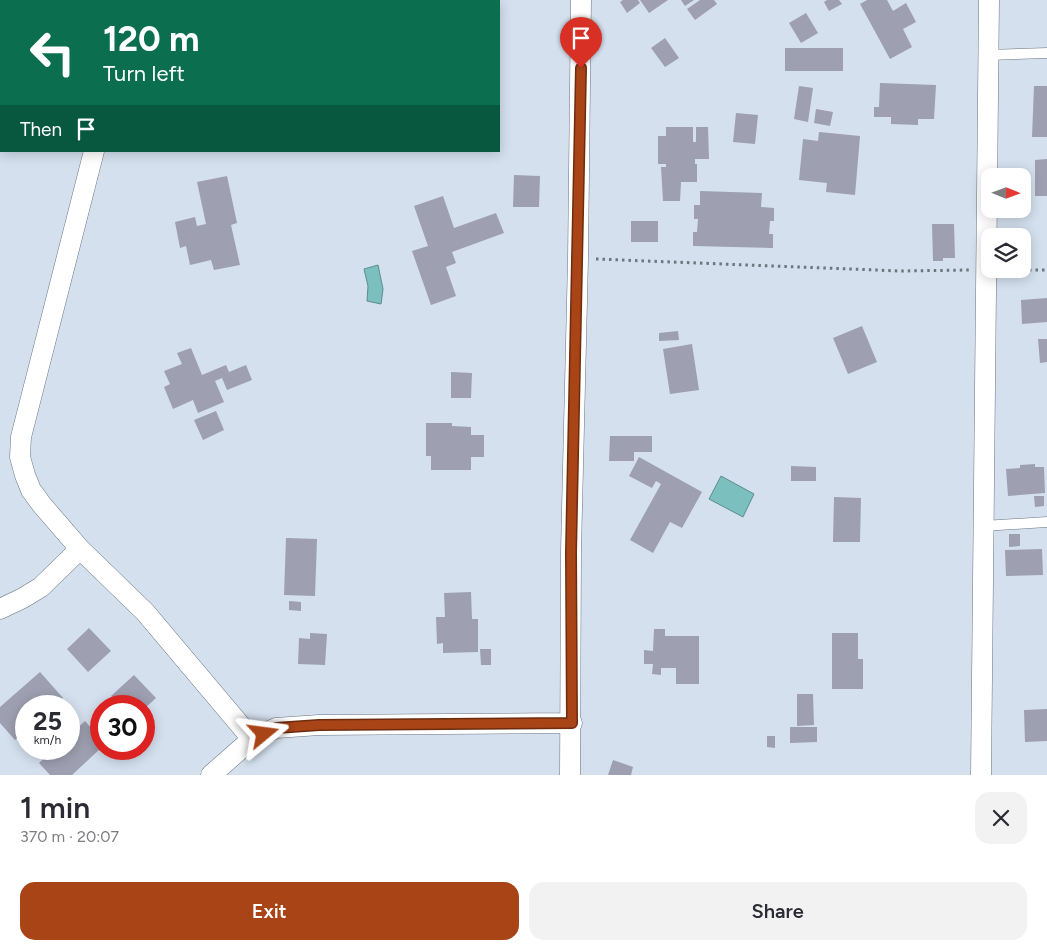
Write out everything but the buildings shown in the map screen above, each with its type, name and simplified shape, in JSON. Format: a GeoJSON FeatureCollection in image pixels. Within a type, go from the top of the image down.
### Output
{"type":"FeatureCollection","features":[{"type":"Feature","properties":{"kind":"street"},"geometry":{"type":"LineString","coordinates":[[570,775],[572,723],[571,552],[578,259],[581,0]]}},
{"type":"Feature","properties":{"kind":"street"},"geometry":{"type":"LineString","coordinates":[[987,228],[989,0]]}},
{"type":"Feature","properties":{"kind":"street"},"geometry":{"type":"LineString","coordinates":[[94,152],[21,437],[20,457],[31,490],[42,505],[80,549],[145,612],[252,739]]}},
{"type":"Feature","properties":{"kind":"street"},"geometry":{"type":"LineString","coordinates":[[981,775],[987,278]]}},
{"type":"Feature","properties":{"kind":"street"},"geometry":{"type":"LineString","coordinates":[[0,609],[41,587],[80,549]]}},
{"type":"Feature","properties":{"kind":"street"},"geometry":{"type":"LineString","coordinates":[[211,775],[252,739],[276,728],[319,725],[572,723]]}},
{"type":"Feature","properties":{"kind":"lane"},"geometry":{"type":"LineString","coordinates":[[988,55],[1047,53]]}},
{"type":"Feature","properties":{"kind":"lane"},"geometry":{"type":"LineString","coordinates":[[983,526],[1047,522]]}},
{"type":"Feature","properties":{"kind":"path"},"geometry":{"type":"LineString","coordinates":[[578,259],[900,271],[981,270]]}},
{"type":"Feature","properties":{"kind":"path"},"geometry":{"type":"LineString","coordinates":[[1031,270],[1047,270]]}},
{"type":"Feature","properties":{"kind":"shaded area"},"geometry":{"type":"Polygon","coordinates":[[[378,265],[383,289],[381,304],[367,301],[368,286],[364,269],[378,265]]]}},
{"type":"Feature","properties":{"kind":"shaded area"},"geometry":{"type":"Polygon","coordinates":[[[721,476],[754,494],[743,517],[709,499],[721,476]]]}},
{"type":"Feature","properties":{"kind":"route"},"geometry":{"type":"LineString","coordinates":[[264,734],[276,728],[291,726],[572,723],[571,552],[581,68]]}}]}
